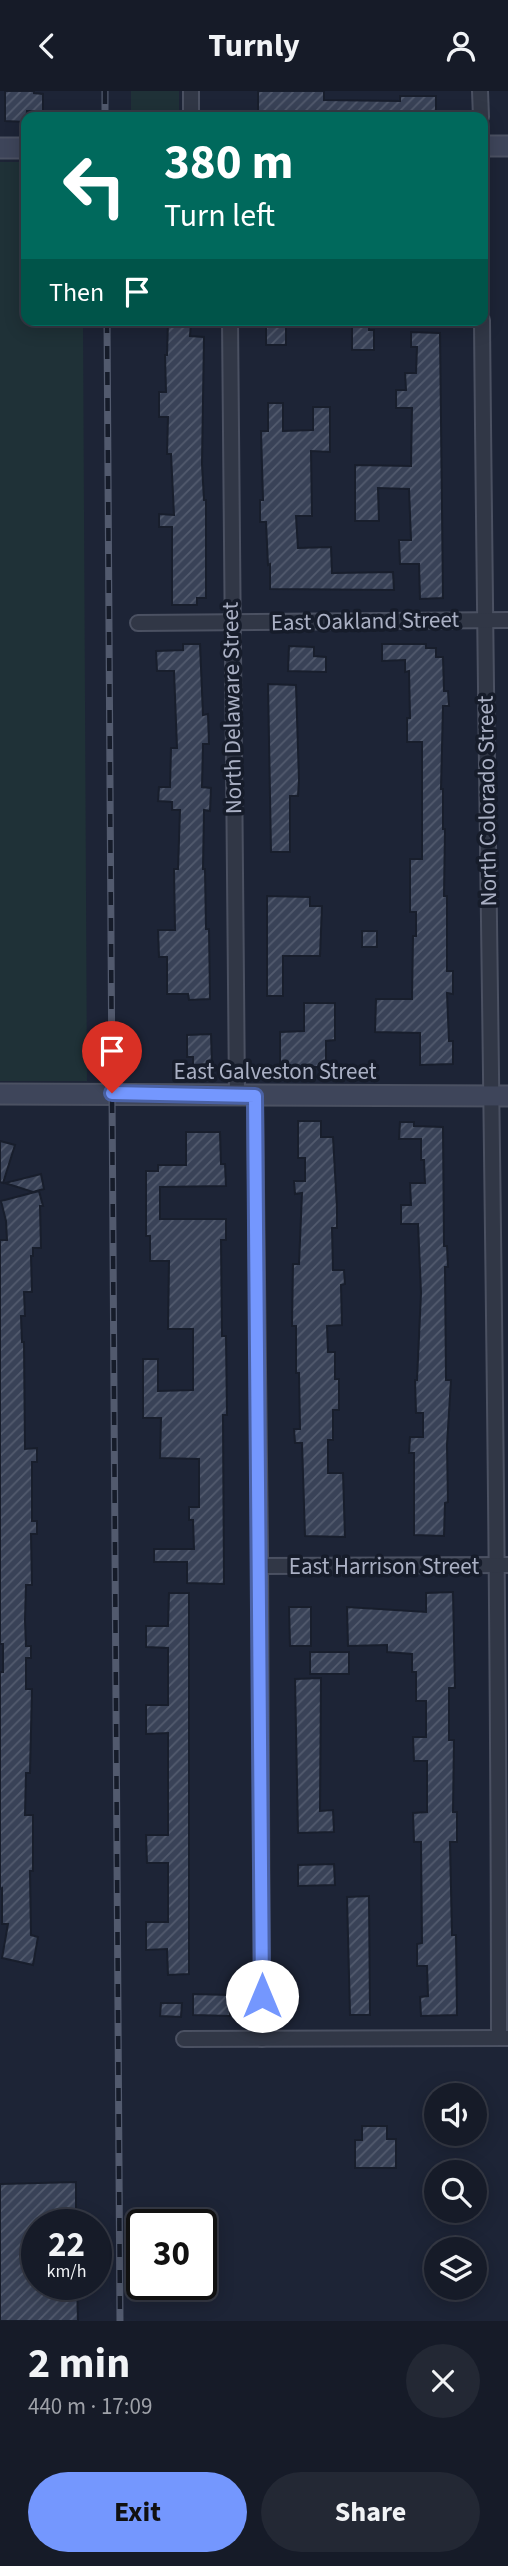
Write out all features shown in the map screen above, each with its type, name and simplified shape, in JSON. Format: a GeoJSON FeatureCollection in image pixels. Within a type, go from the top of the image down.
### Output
{"type":"FeatureCollection","features":[{"type":"Feature","properties":{"kind":"street"},"geometry":{"type":"LineString","coordinates":[[191,91],[191,112]]}},
{"type":"Feature","properties":{"kind":"street"},"geometry":{"type":"LineString","coordinates":[[480,91],[481,112]]}},
{"type":"Feature","properties":{"kind":"street"},"geometry":{"type":"LineString","coordinates":[[488,146],[508,146]]}},
{"type":"Feature","properties":{"kind":"street"},"geometry":{"type":"LineString","coordinates":[[0,148],[21,148]]}},
{"type":"Feature","properties":{"kind":"street","name":"North Delaware Street"},"geometry":{"type":"LineString","coordinates":[[229,326],[231,622],[260,1566],[262,2039]]}},
{"type":"Feature","properties":{"kind":"street","name":"North Colorado Street"},"geometry":{"type":"LineString","coordinates":[[482,326],[485,620],[500,1095],[504,2038]]}},
{"type":"Feature","properties":{"kind":"street","name":"East Oakland Street"},"geometry":{"type":"LineString","coordinates":[[138,623],[508,620]]}},
{"type":"Feature","properties":{"kind":"street","name":"East Galveston Street"},"geometry":{"type":"LineString","coordinates":[[0,1094],[500,1095]]}},
{"type":"Feature","properties":{"kind":"street","name":"East Harrison Street"},"geometry":{"type":"LineString","coordinates":[[260,1566],[503,1565]]}},
{"type":"Feature","properties":{"kind":"street"},"geometry":{"type":"LineString","coordinates":[[184,2039],[504,2038]]}},
{"type":"Feature","properties":{"kind":"shaded area"},"geometry":{"type":"Polygon","coordinates":[[[131,91],[179,91],[179,112],[131,112],[131,91]]]}},
{"type":"Feature","properties":{"kind":"shaded area"},"geometry":{"type":"Polygon","coordinates":[[[0,162],[21,162],[21,326],[83,326],[87,1081],[0,1081],[0,162]]]}},
{"type":"Feature","properties":{"kind":"building"},"geometry":{"type":"Polygon","coordinates":[[[5,91],[34,91],[43,94],[43,111],[21,112],[21,122],[5,121],[5,91]]]}},
{"type":"Feature","properties":{"kind":"building"},"geometry":{"type":"Polygon","coordinates":[[[258,91],[324,91],[324,100],[400,101],[400,96],[436,96],[436,112],[258,112],[258,91]]]}},
{"type":"Feature","properties":{"kind":"building"},"geometry":{"type":"Polygon","coordinates":[[[168,326],[191,326],[190,336],[204,337],[202,464],[206,500],[206,598],[197,598],[197,605],[172,605],[172,527],[159,527],[159,514],[174,515],[171,454],[167,454],[168,417],[159,417],[159,392],[166,392],[168,326]]]}},
{"type":"Feature","properties":{"kind":"building"},"geometry":{"type":"Polygon","coordinates":[[[266,326],[286,326],[286,345],[266,345],[266,326]]]}},
{"type":"Feature","properties":{"kind":"building"},"geometry":{"type":"Polygon","coordinates":[[[352,326],[369,326],[369,330],[374,330],[374,350],[352,350],[352,326]]]}},
{"type":"Feature","properties":{"kind":"building"},"geometry":{"type":"Polygon","coordinates":[[[411,332],[440,333],[443,598],[420,599],[419,564],[400,564],[399,540],[411,540],[409,489],[378,488],[379,521],[355,521],[355,465],[411,466],[412,408],[396,408],[396,390],[406,390],[405,373],[416,373],[417,347],[411,347],[411,332]]]}},
{"type":"Feature","properties":{"kind":"building"},"geometry":{"type":"Polygon","coordinates":[[[268,403],[283,403],[283,431],[313,430],[313,407],[330,407],[330,452],[311,451],[312,516],[296,516],[298,548],[331,547],[332,573],[393,572],[394,590],[270,589],[266,522],[260,522],[260,500],[263,500],[261,431],[268,431],[268,403]]]}},
{"type":"Feature","properties":{"kind":"building"},"geometry":{"type":"Polygon","coordinates":[[[183,644],[200,644],[203,715],[208,714],[209,744],[203,744],[202,787],[211,788],[210,811],[204,810],[203,869],[206,929],[209,929],[210,999],[189,1000],[188,994],[167,994],[167,957],[159,957],[158,930],[175,930],[174,869],[178,869],[180,810],[172,810],[172,802],[158,801],[159,787],[170,787],[171,748],[177,748],[174,671],[157,671],[156,651],[183,650],[183,644]]]}},
{"type":"Feature","properties":{"kind":"building"},"geometry":{"type":"Polygon","coordinates":[[[382,644],[426,644],[426,648],[436,648],[436,657],[443,657],[444,691],[448,691],[449,706],[443,706],[441,789],[445,829],[447,971],[453,971],[453,994],[447,993],[453,1064],[420,1065],[420,1033],[375,1032],[376,999],[412,999],[416,912],[410,912],[410,859],[422,859],[422,742],[407,742],[407,718],[410,718],[409,671],[405,672],[405,660],[382,661],[382,644]]]}},
{"type":"Feature","properties":{"kind":"building"},"geometry":{"type":"Polygon","coordinates":[[[289,646],[314,647],[314,656],[326,657],[326,672],[288,671],[289,646]]]}},
{"type":"Feature","properties":{"kind":"building"},"geometry":{"type":"Polygon","coordinates":[[[268,684],[296,685],[299,780],[298,796],[290,796],[290,852],[271,852],[268,684]]]}},
{"type":"Feature","properties":{"kind":"building"},"geometry":{"type":"Polygon","coordinates":[[[267,896],[310,897],[310,906],[322,906],[320,956],[283,956],[283,996],[267,996],[267,896]]]}},
{"type":"Feature","properties":{"kind":"building"},"geometry":{"type":"Polygon","coordinates":[[[362,931],[377,931],[377,947],[362,947],[362,931]]]}},
{"type":"Feature","properties":{"kind":"building"},"geometry":{"type":"Polygon","coordinates":[[[304,1003],[335,1003],[335,1040],[326,1041],[326,1067],[280,1067],[280,1032],[304,1031],[304,1003]]]}},
{"type":"Feature","properties":{"kind":"building"},"geometry":{"type":"Polygon","coordinates":[[[211,1034],[212,1064],[193,1065],[193,1057],[187,1057],[187,1035],[211,1034]]]}},
{"type":"Feature","properties":{"kind":"building"},"geometry":{"type":"Polygon","coordinates":[[[298,1121],[321,1121],[321,1137],[333,1137],[337,1228],[332,1228],[333,1270],[344,1270],[345,1284],[341,1285],[342,1325],[327,1326],[328,1352],[335,1352],[335,1379],[339,1379],[339,1410],[333,1410],[333,1440],[328,1440],[328,1473],[343,1473],[345,1537],[305,1536],[302,1443],[295,1443],[294,1429],[300,1429],[299,1373],[296,1373],[296,1326],[292,1326],[293,1264],[299,1264],[302,1193],[295,1194],[294,1181],[305,1181],[305,1158],[298,1158],[298,1121]]]}},
{"type":"Feature","properties":{"kind":"building"},"geometry":{"type":"Polygon","coordinates":[[[400,1122],[414,1122],[414,1126],[443,1127],[444,1246],[447,1246],[448,1267],[445,1267],[446,1380],[451,1380],[447,1445],[448,1502],[445,1503],[444,1536],[414,1535],[414,1453],[409,1453],[410,1437],[423,1437],[423,1413],[416,1413],[415,1380],[421,1293],[418,1224],[401,1224],[401,1205],[411,1205],[410,1183],[425,1183],[421,1139],[399,1139],[400,1122]]]}},
{"type":"Feature","properties":{"kind":"building"},"geometry":{"type":"Polygon","coordinates":[[[186,1132],[220,1132],[221,1164],[225,1164],[226,1186],[160,1187],[160,1219],[226,1219],[226,1240],[221,1240],[222,1336],[226,1336],[227,1415],[223,1415],[224,1584],[187,1583],[187,1562],[154,1562],[154,1549],[194,1549],[193,1520],[189,1520],[189,1507],[199,1507],[199,1459],[160,1458],[161,1418],[143,1418],[143,1359],[158,1359],[158,1391],[193,1390],[193,1329],[168,1329],[169,1261],[150,1261],[150,1236],[146,1236],[146,1171],[158,1171],[158,1165],[186,1165],[186,1132]]]}},
{"type":"Feature","properties":{"kind":"building"},"geometry":{"type":"Polygon","coordinates":[[[0,1141],[15,1145],[3,1183],[0,1182],[0,1141]]]}},
{"type":"Feature","properties":{"kind":"building"},"geometry":{"type":"Polygon","coordinates":[[[41,1174],[44,1189],[33,1192],[5,1183],[41,1174]]]}},
{"type":"Feature","properties":{"kind":"building"},"geometry":{"type":"Polygon","coordinates":[[[39,1191],[43,1206],[40,1206],[41,1248],[33,1248],[32,1292],[24,1292],[25,1316],[21,1316],[24,1342],[25,1449],[37,1448],[37,1462],[32,1462],[32,1521],[37,1521],[37,1534],[31,1534],[32,1585],[26,1585],[25,1620],[26,1646],[31,1646],[31,1658],[26,1658],[26,1689],[32,1689],[30,1773],[26,1773],[25,1815],[33,1815],[31,1935],[38,1937],[33,1965],[2,1958],[8,1924],[2,1924],[2,1888],[0,1889],[0,1672],[3,1672],[3,1644],[0,1644],[0,1240],[7,1240],[1,1201],[39,1191]]]}},
{"type":"Feature","properties":{"kind":"building"},"geometry":{"type":"Polygon","coordinates":[[[453,1592],[455,1688],[449,1688],[449,1740],[454,1740],[453,1812],[457,1812],[457,1842],[450,1842],[452,1935],[456,1935],[457,2015],[421,2016],[420,1997],[428,1996],[427,1966],[417,1966],[417,1944],[422,1943],[421,1842],[414,1842],[413,1813],[427,1812],[427,1761],[414,1761],[413,1737],[426,1737],[426,1701],[416,1701],[416,1672],[412,1672],[412,1654],[387,1652],[387,1645],[348,1646],[347,1607],[426,1612],[426,1593],[453,1592]]]}},
{"type":"Feature","properties":{"kind":"building"},"geometry":{"type":"Polygon","coordinates":[[[169,1593],[189,1593],[189,1974],[168,1975],[167,1949],[146,1950],[146,1922],[168,1922],[168,1863],[147,1863],[146,1835],[168,1835],[168,1733],[146,1734],[146,1705],[168,1705],[168,1648],[146,1647],[146,1626],[168,1626],[169,1593]]]}},
{"type":"Feature","properties":{"kind":"building"},"geometry":{"type":"Polygon","coordinates":[[[289,1607],[311,1607],[311,1646],[290,1646],[289,1607]]]}},
{"type":"Feature","properties":{"kind":"building"},"geometry":{"type":"Polygon","coordinates":[[[310,1652],[349,1652],[349,1674],[310,1674],[310,1652]]]}},
{"type":"Feature","properties":{"kind":"building"},"geometry":{"type":"Polygon","coordinates":[[[321,1678],[320,1811],[333,1810],[334,1832],[298,1833],[295,1679],[321,1678]]]}},
{"type":"Feature","properties":{"kind":"building"},"geometry":{"type":"Polygon","coordinates":[[[334,1864],[335,1885],[298,1886],[298,1865],[334,1864]]]}},
{"type":"Feature","properties":{"kind":"building"},"geometry":{"type":"Polygon","coordinates":[[[369,1896],[370,2015],[350,2015],[347,1897],[369,1896]]]}},
{"type":"Feature","properties":{"kind":"building"},"geometry":{"type":"Polygon","coordinates":[[[193,1994],[231,1995],[230,2016],[193,2015],[193,1994]]]}},
{"type":"Feature","properties":{"kind":"building"},"geometry":{"type":"Polygon","coordinates":[[[161,2003],[182,2003],[181,2017],[160,2016],[161,2003]]]}},
{"type":"Feature","properties":{"kind":"building"},"geometry":{"type":"Polygon","coordinates":[[[362,2126],[387,2126],[387,2139],[396,2139],[396,2168],[355,2168],[355,2140],[362,2140],[362,2126]]]}},
{"type":"Feature","properties":{"kind":"building"},"geometry":{"type":"Polygon","coordinates":[[[76,2182],[76,2209],[21,2209],[21,2300],[77,2300],[78,2321],[0,2321],[0,2184],[76,2182]]]}},
{"type":"Feature","properties":{"kind":"railway"},"geometry":{"type":"LineString","coordinates":[[105,91],[105,112]]}},
{"type":"Feature","properties":{"kind":"railway"},"geometry":{"type":"LineString","coordinates":[[107,326],[120,2321]]}},
{"type":"Feature","properties":{"kind":"route"},"geometry":{"type":"LineString","coordinates":[[112,1093],[255,1096],[262,1996]]}}]}
